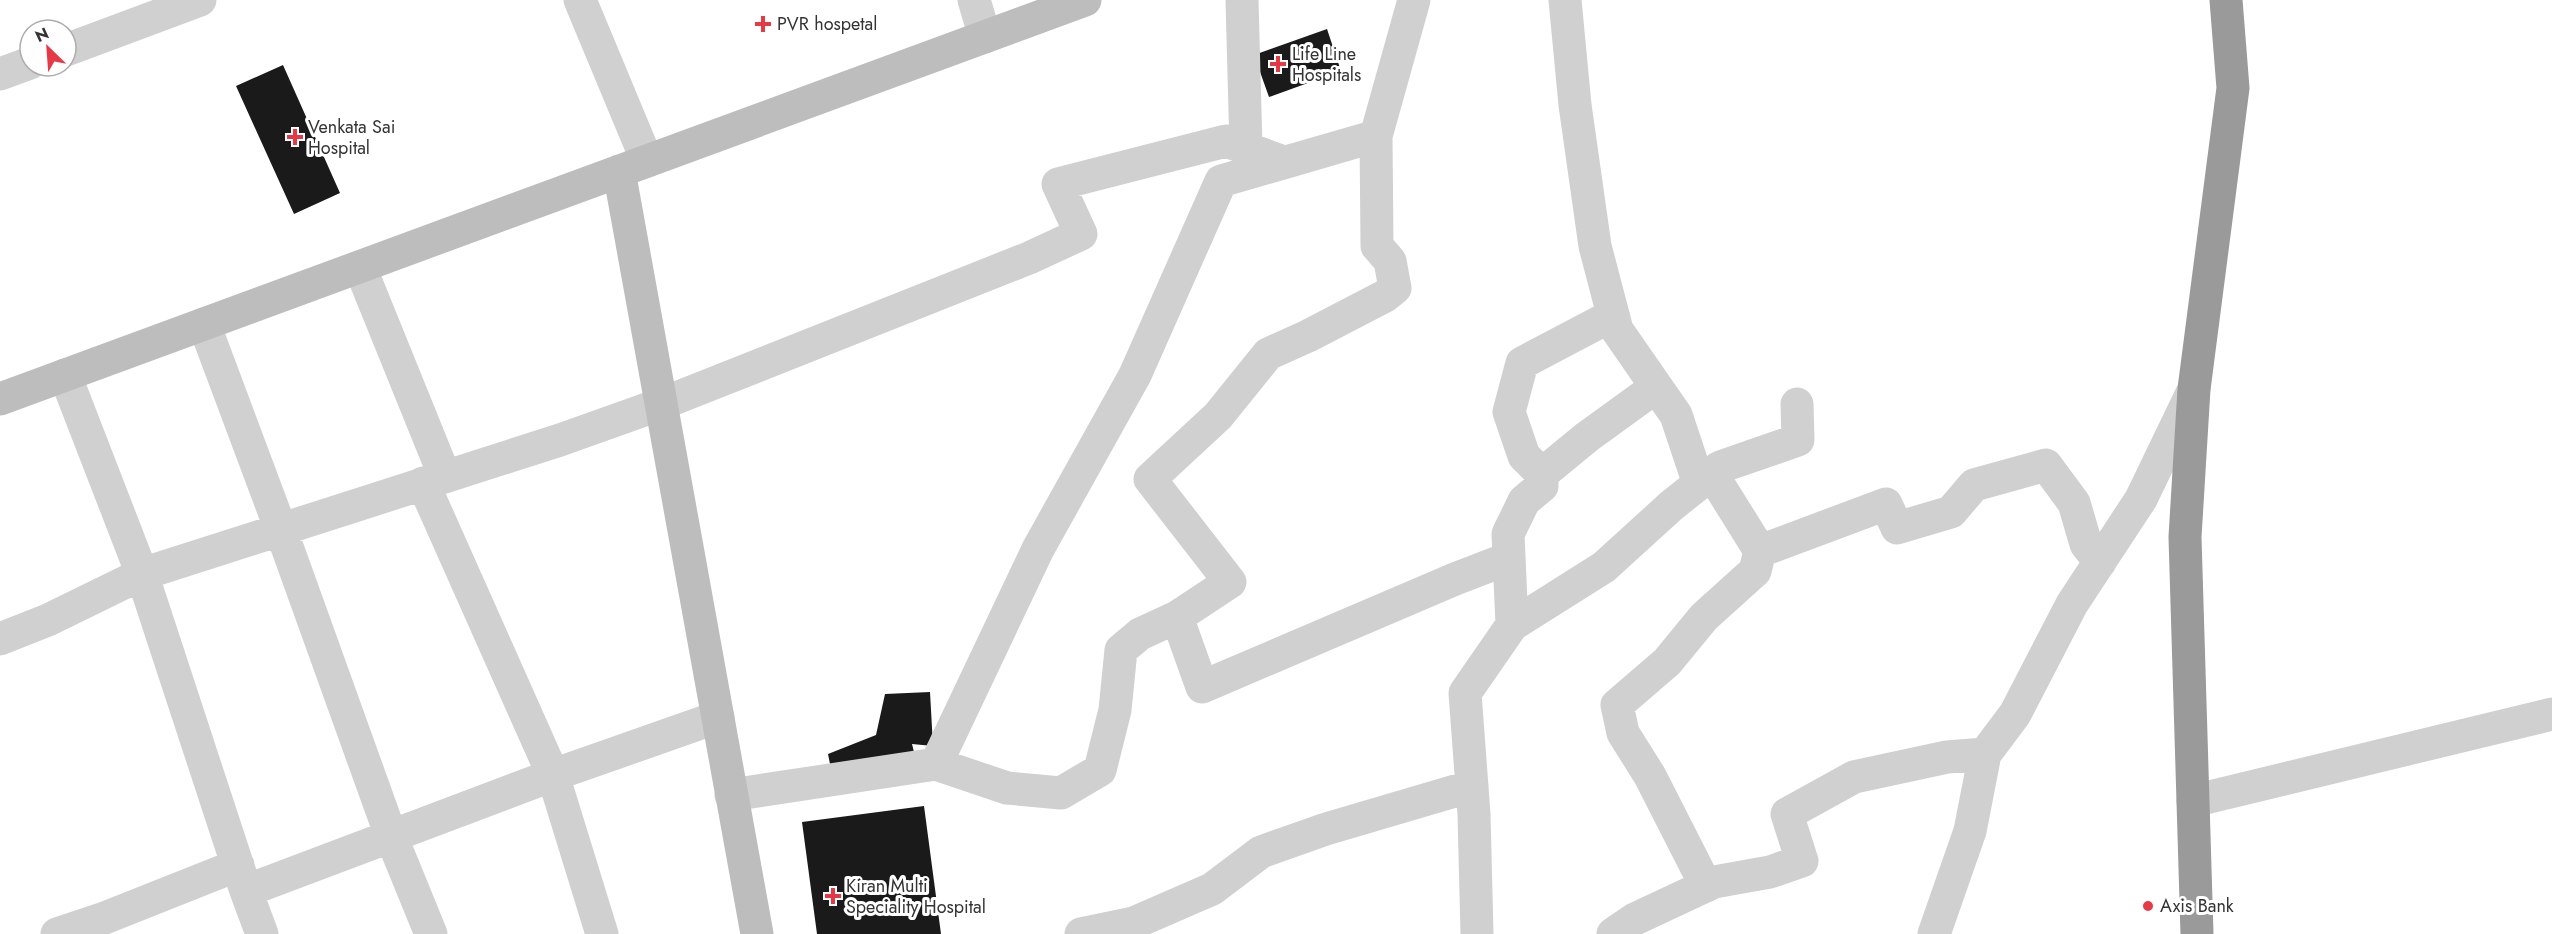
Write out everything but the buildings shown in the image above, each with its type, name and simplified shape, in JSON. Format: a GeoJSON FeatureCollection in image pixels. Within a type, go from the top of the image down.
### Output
{"type":"FeatureCollection","features":[{"type":"Feature","properties":{"kind":"highway"},"geometry":{"type":"LineString","coordinates":[[2197,934],[2186,537],[2194,389],[2234,88],[2226,0]]}},
{"type":"Feature","properties":{"kind":"main road"},"geometry":{"type":"LineString","coordinates":[[0,399],[1085,0]]}},
{"type":"Feature","properties":{"kind":"main road"},"geometry":{"type":"LineString","coordinates":[[633,166],[661,404],[757,934]]}},
{"type":"Feature","properties":{"kind":"street"},"geometry":{"type":"LineString","coordinates":[[78,44],[144,10],[200,0]]}},
{"type":"Feature","properties":{"kind":"street"},"geometry":{"type":"LineString","coordinates":[[580,0],[633,166]]}},
{"type":"Feature","properties":{"kind":"street"},"geometry":{"type":"LineString","coordinates":[[974,0],[985,37]]}},
{"type":"Feature","properties":{"kind":"street"},"geometry":{"type":"LineString","coordinates":[[1242,0],[1246,148]]}},
{"type":"Feature","properties":{"kind":"street"},"geometry":{"type":"LineString","coordinates":[[731,795],[936,764],[1007,788],[1061,794],[1100,770],[1115,710],[1121,650],[1140,634],[1177,617],[1230,582],[1150,479],[1218,416],[1268,354],[1328,326],[1385,296],[1395,288],[1390,261],[1377,246],[1376,136],[1414,0]]}},
{"type":"Feature","properties":{"kind":"street"},"geometry":{"type":"LineString","coordinates":[[1565,0],[1575,105],[1595,246],[1617,330],[1676,415],[1705,479],[1760,551]]}},
{"type":"Feature","properties":{"kind":"street"},"geometry":{"type":"LineString","coordinates":[[0,74],[18,67]]}},
{"type":"Feature","properties":{"kind":"street"},"geometry":{"type":"LineString","coordinates":[[936,764],[1038,549],[1135,375],[1221,181],[1376,136]]}},
{"type":"Feature","properties":{"kind":"street"},"geometry":{"type":"LineString","coordinates":[[0,639],[48,620],[141,574],[560,440],[661,404],[1018,263],[1082,234],[1058,184],[1226,141],[1284,162]]}},
{"type":"Feature","properties":{"kind":"street"},"geometry":{"type":"LineString","coordinates":[[360,267],[434,480],[553,774],[602,934]]}},
{"type":"Feature","properties":{"kind":"street"},"geometry":{"type":"LineString","coordinates":[[1512,625],[1507,559],[1508,534],[1524,501],[1542,486],[1542,474],[1524,456],[1509,412],[1522,363],[1613,315]]}},
{"type":"Feature","properties":{"kind":"street"},"geometry":{"type":"LineString","coordinates":[[204,324],[391,836],[431,934]]}},
{"type":"Feature","properties":{"kind":"street"},"geometry":{"type":"LineString","coordinates":[[65,375],[141,574],[262,934]]}},
{"type":"Feature","properties":{"kind":"street"},"geometry":{"type":"LineString","coordinates":[[1542,474],[1587,437],[1656,387]]}},
{"type":"Feature","properties":{"kind":"street"},"geometry":{"type":"LineString","coordinates":[[1934,934],[1970,831],[1985,754],[2015,714],[2072,604],[2141,499],[2194,389]]}},
{"type":"Feature","properties":{"kind":"street"},"geometry":{"type":"LineString","coordinates":[[1477,934],[1472,786],[1465,693],[1512,625],[1604,567],[1720,467],[1798,440],[1797,404]]}},
{"type":"Feature","properties":{"kind":"street"},"geometry":{"type":"LineString","coordinates":[[1760,551],[1886,504],[1897,528],[1929,519],[1951,512],[1974,484],[2046,465],[2074,503],[2086,544],[2100,562]]}},
{"type":"Feature","properties":{"kind":"street"},"geometry":{"type":"LineString","coordinates":[[1706,886],[1650,776],[1623,733],[1617,705],[1667,662],[1704,617],[1755,571],[1760,551]]}},
{"type":"Feature","properties":{"kind":"street"},"geometry":{"type":"LineString","coordinates":[[1177,617],[1202,687],[1507,559]]}},
{"type":"Feature","properties":{"kind":"street"},"geometry":{"type":"LineString","coordinates":[[2193,801],[2552,714]]}},
{"type":"Feature","properties":{"kind":"street"},"geometry":{"type":"LineString","coordinates":[[57,934],[391,836],[553,774],[718,717]]}},
{"type":"Feature","properties":{"kind":"street"},"geometry":{"type":"LineString","coordinates":[[1613,934],[1635,919],[1713,882],[1770,872],[1802,861],[1787,814],[1854,777],[1947,757],[1985,754]]}},
{"type":"Feature","properties":{"kind":"street"},"geometry":{"type":"LineString","coordinates":[[1081,934],[1134,923],[1212,889],[1261,852],[1326,829],[1472,786]]}},
{"type":"Feature","properties":{"kind":"place","name":"PVR hospetal"},"geometry":{"type":"Point","coordinates":[763,24]}},
{"type":"Feature","properties":{"kind":"place","name":"Life Line Hospitals"},"geometry":{"type":"Point","coordinates":[1278,64]}},
{"type":"Feature","properties":{"kind":"place","name":"Venkata Sai Hospital"},"geometry":{"type":"Point","coordinates":[295,137]}},
{"type":"Feature","properties":{"kind":"place","name":"Kiran Multi Speciality Hospital"},"geometry":{"type":"Point","coordinates":[833,896]}},
{"type":"Feature","properties":{"kind":"place","name":"Axis Bank"},"geometry":{"type":"Point","coordinates":[2148,906]}}]}
